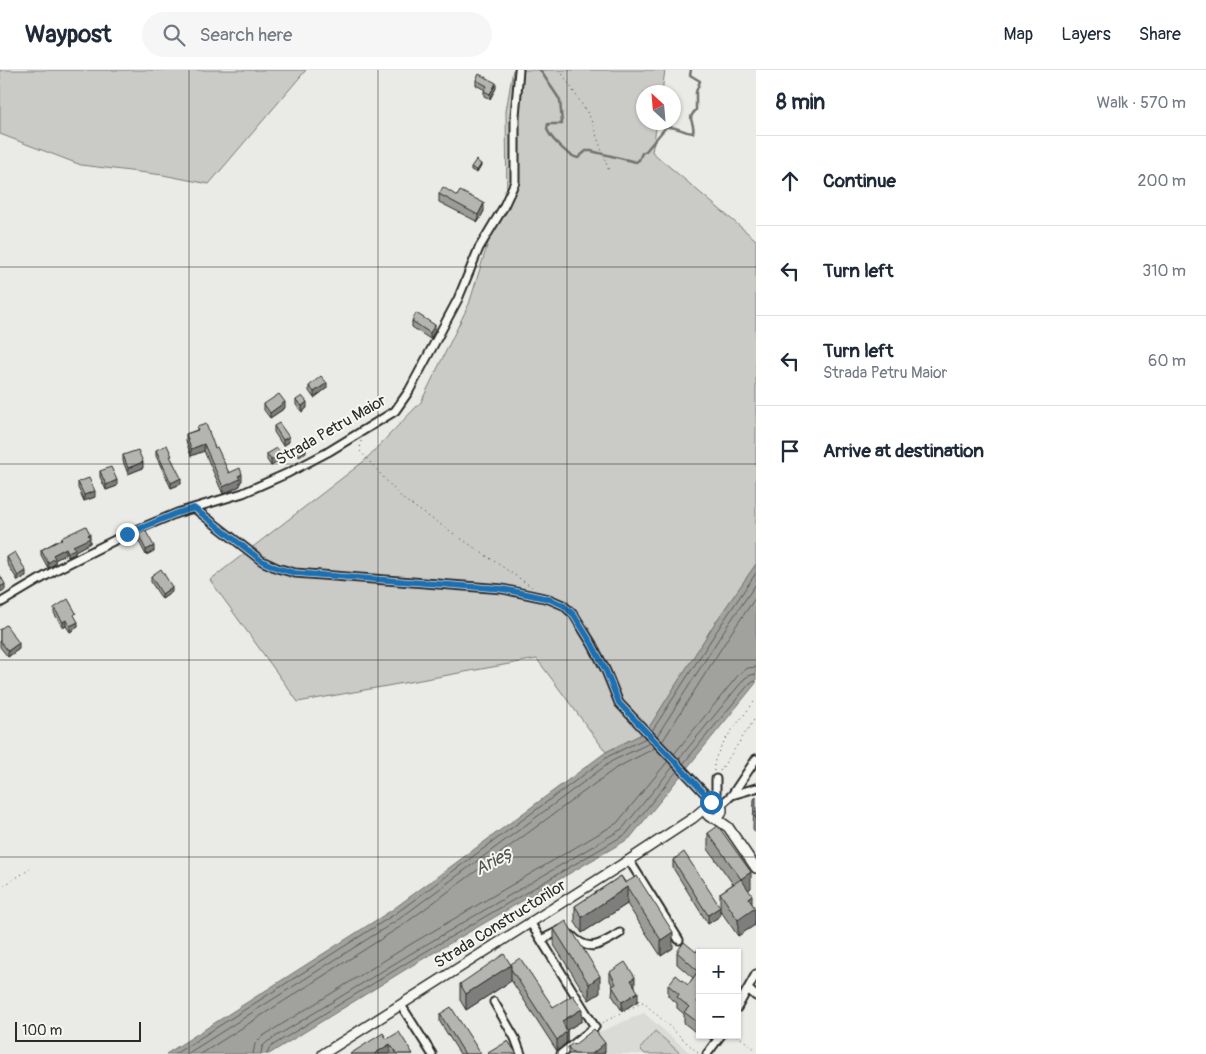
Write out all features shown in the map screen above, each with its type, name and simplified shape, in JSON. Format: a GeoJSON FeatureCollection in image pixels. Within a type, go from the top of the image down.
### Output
{"type":"FeatureCollection","features":[{"type":"Feature","properties":{"kind":"street","name":"Strada Petru Maior"},"geometry":{"type":"LineString","coordinates":[[0,603],[59,568],[127,534],[177,513],[243,493],[288,473],[395,412],[402,403],[458,299],[478,248],[503,208],[515,182],[515,116],[519,70]]}},
{"type":"Feature","properties":{"kind":"street"},"geometry":{"type":"LineString","coordinates":[[194,508],[262,561],[295,573],[503,589],[549,599],[563,605],[574,615],[592,644],[619,703],[715,805],[756,868]]}},
{"type":"Feature","properties":{"kind":"street"},"geometry":{"type":"LineString","coordinates":[[732,796],[756,759]]}},
{"type":"Feature","properties":{"kind":"street"},"geometry":{"type":"LineString","coordinates":[[713,818],[720,815],[715,805],[716,779]]}},
{"type":"Feature","properties":{"kind":"street"},"geometry":{"type":"LineString","coordinates":[[728,827],[706,813],[715,805],[732,796],[756,788]]}},
{"type":"Feature","properties":{"kind":"street","name":"Strada Constructorilor"},"geometry":{"type":"LineString","coordinates":[[323,1054],[715,805]]}},
{"type":"Feature","properties":{"kind":"street","name":"Strada Constructorilor"},"geometry":{"type":"LineString","coordinates":[[693,818],[713,818]]}},
{"type":"Feature","properties":{"kind":"street"},"geometry":{"type":"LineString","coordinates":[[629,860],[679,940]]}},
{"type":"Feature","properties":{"kind":"street"},"geometry":{"type":"LineString","coordinates":[[530,922],[595,1027],[561,1054]]}},
{"type":"Feature","properties":{"kind":"street"},"geometry":{"type":"LineString","coordinates":[[541,940],[566,927],[572,937],[578,942],[591,946],[601,945],[620,933]]}},
{"type":"Feature","properties":{"kind":"street"},"geometry":{"type":"LineString","coordinates":[[741,1001],[756,974]]}},
{"type":"Feature","properties":{"kind":"street"},"geometry":{"type":"LineString","coordinates":[[748,988],[756,996]]}},
{"type":"Feature","properties":{"kind":"street"},"geometry":{"type":"LineString","coordinates":[[494,1002],[515,1038],[521,1054]]}},
{"type":"Feature","properties":{"kind":"street"},"geometry":{"type":"LineString","coordinates":[[401,1005],[432,1054]]}},
{"type":"Feature","properties":{"kind":"street"},"geometry":{"type":"LineString","coordinates":[[707,1054],[718,1039]]}},
{"type":"Feature","properties":{"kind":"path"},"geometry":{"type":"LineString","coordinates":[[560,70],[590,117],[609,171]]}},
{"type":"Feature","properties":{"kind":"path"},"geometry":{"type":"LineString","coordinates":[[362,431],[360,451],[402,499],[533,588]]}},
{"type":"Feature","properties":{"kind":"path"},"geometry":{"type":"LineString","coordinates":[[716,779],[715,759],[756,699]]}},
{"type":"Feature","properties":{"kind":"path"},"geometry":{"type":"LineString","coordinates":[[716,779],[756,717]]}},
{"type":"Feature","properties":{"kind":"path"},"geometry":{"type":"LineString","coordinates":[[0,888],[30,869]]}},
{"type":"Feature","properties":{"kind":"path"},"geometry":{"type":"LineString","coordinates":[[595,1027],[643,1002],[699,1054]]}},
{"type":"Feature","properties":{"kind":"path"},"geometry":{"type":"LineString","coordinates":[[741,1038],[756,1050]]}},
{"type":"Feature","properties":{"kind":"shaded area"},"geometry":{"type":"Polygon","coordinates":[[[0,70],[306,70],[209,184],[163,175],[81,165],[0,134],[0,70]]]}},
{"type":"Feature","properties":{"kind":"shaded area"},"geometry":{"type":"Polygon","coordinates":[[[513,70],[665,70],[663,85],[636,85],[636,130],[656,130],[652,152],[756,240],[756,564],[715,623],[646,732],[606,752],[537,659],[298,702],[210,580],[363,462],[421,402],[469,304],[492,230],[507,208],[506,111],[513,70]]]}},
{"type":"Feature","properties":{"kind":"shaded area"},"geometry":{"type":"Polygon","coordinates":[[[644,1013],[691,1054],[570,1054],[597,1033],[644,1013]]]}},
{"type":"Feature","properties":{"kind":"shaded area"},"geometry":{"type":"Polygon","coordinates":[[[655,1031],[681,1054],[645,1054],[640,1049],[655,1031]]]}},
{"type":"Feature","properties":{"kind":"water","name":"Arieș"},"geometry":{"type":"Polygon","coordinates":[[[756,564],[756,683],[630,838],[416,963],[269,1054],[166,1054],[392,910],[606,752],[646,732],[715,623],[756,564]]]}},
{"type":"Feature","properties":{"kind":"building"},"geometry":{"type":"Polygon","coordinates":[[[479,74],[496,83],[490,94],[484,91],[487,86],[476,80],[479,74]]]}},
{"type":"Feature","properties":{"kind":"building"},"geometry":{"type":"Polygon","coordinates":[[[476,160],[481,164],[477,171],[471,167],[476,160]]]}},
{"type":"Feature","properties":{"kind":"building"},"geometry":{"type":"Polygon","coordinates":[[[443,187],[457,196],[460,191],[484,203],[478,215],[439,194],[443,187]]]}},
{"type":"Feature","properties":{"kind":"building"},"geometry":{"type":"Polygon","coordinates":[[[416,313],[435,325],[430,333],[412,321],[416,313]]]}},
{"type":"Feature","properties":{"kind":"building"},"geometry":{"type":"Polygon","coordinates":[[[321,376],[327,383],[314,392],[309,386],[321,376]]]}},
{"type":"Feature","properties":{"kind":"building"},"geometry":{"type":"Polygon","coordinates":[[[279,394],[285,402],[270,413],[264,404],[279,394]]]}},
{"type":"Feature","properties":{"kind":"building"},"geometry":{"type":"Polygon","coordinates":[[[302,396],[307,402],[302,406],[296,400],[302,396]]]}},
{"type":"Feature","properties":{"kind":"building"},"geometry":{"type":"Polygon","coordinates":[[[279,423],[289,437],[283,440],[274,426],[279,423]]]}},
{"type":"Feature","properties":{"kind":"building"},"geometry":{"type":"Polygon","coordinates":[[[206,424],[215,448],[217,447],[229,473],[240,468],[242,474],[238,476],[240,479],[223,487],[204,444],[191,449],[186,434],[198,430],[197,427],[206,424]]]}},
{"type":"Feature","properties":{"kind":"building"},"geometry":{"type":"Polygon","coordinates":[[[167,445],[172,456],[170,456],[181,478],[171,483],[156,450],[167,445]]]}},
{"type":"Feature","properties":{"kind":"building"},"geometry":{"type":"Polygon","coordinates":[[[303,445],[306,450],[299,455],[296,449],[303,445]]]}},
{"type":"Feature","properties":{"kind":"building"},"geometry":{"type":"Polygon","coordinates":[[[277,448],[281,454],[271,460],[267,454],[277,448]]]}},
{"type":"Feature","properties":{"kind":"building"},"geometry":{"type":"Polygon","coordinates":[[[138,450],[143,462],[128,468],[123,455],[138,450]]]}},
{"type":"Feature","properties":{"kind":"building"},"geometry":{"type":"Polygon","coordinates":[[[111,467],[117,480],[106,485],[100,471],[111,467]]]}},
{"type":"Feature","properties":{"kind":"building"},"geometry":{"type":"Polygon","coordinates":[[[89,478],[95,491],[84,495],[78,482],[89,478]]]}},
{"type":"Feature","properties":{"kind":"building"},"geometry":{"type":"Polygon","coordinates":[[[86,526],[90,538],[73,546],[75,549],[68,552],[66,548],[53,555],[55,558],[48,563],[41,550],[86,526]]]}},
{"type":"Feature","properties":{"kind":"building"},"geometry":{"type":"Polygon","coordinates":[[[145,530],[154,546],[146,550],[138,534],[145,530]]]}},
{"type":"Feature","properties":{"kind":"building"},"geometry":{"type":"Polygon","coordinates":[[[15,552],[26,571],[18,576],[7,557],[15,552]]]}},
{"type":"Feature","properties":{"kind":"building"},"geometry":{"type":"Polygon","coordinates":[[[161,569],[172,587],[162,594],[151,576],[161,569]]]}},
{"type":"Feature","properties":{"kind":"building"},"geometry":{"type":"Polygon","coordinates":[[[0,575],[5,584],[0,587],[0,575]]]}},
{"type":"Feature","properties":{"kind":"building"},"geometry":{"type":"Polygon","coordinates":[[[68,599],[76,613],[74,615],[78,622],[70,626],[66,620],[63,622],[54,608],[68,599]]]}},
{"type":"Feature","properties":{"kind":"building"},"geometry":{"type":"Polygon","coordinates":[[[6,625],[19,643],[8,651],[0,641],[0,629],[6,625]]]}},
{"type":"Feature","properties":{"kind":"building"},"geometry":{"type":"Polygon","coordinates":[[[718,826],[751,872],[741,879],[708,833],[718,826]]]}},
{"type":"Feature","properties":{"kind":"building"},"geometry":{"type":"Polygon","coordinates":[[[684,852],[720,907],[708,915],[673,860],[684,852]]]}},
{"type":"Feature","properties":{"kind":"building"},"geometry":{"type":"Polygon","coordinates":[[[621,876],[625,883],[637,876],[673,932],[661,940],[627,887],[582,917],[575,906],[621,876]]]}},
{"type":"Feature","properties":{"kind":"building"},"geometry":{"type":"Polygon","coordinates":[[[741,879],[752,895],[748,898],[755,908],[738,920],[720,893],[741,879]]]}},
{"type":"Feature","properties":{"kind":"building"},"geometry":{"type":"Polygon","coordinates":[[[566,921],[600,976],[589,984],[554,929],[566,921]]]}},
{"type":"Feature","properties":{"kind":"building"},"geometry":{"type":"Polygon","coordinates":[[[684,942],[696,952],[696,969],[677,952],[684,942]]]}},
{"type":"Feature","properties":{"kind":"building"},"geometry":{"type":"Polygon","coordinates":[[[504,954],[511,965],[466,994],[460,984],[504,954]]]}},
{"type":"Feature","properties":{"kind":"building"},"geometry":{"type":"Polygon","coordinates":[[[520,958],[553,1007],[573,995],[582,1009],[562,1021],[567,1031],[557,1040],[511,969],[511,964],[520,958]]]}},
{"type":"Feature","properties":{"kind":"building"},"geometry":{"type":"Polygon","coordinates":[[[625,962],[635,977],[631,980],[638,992],[622,1002],[612,986],[616,984],[610,972],[625,962]]]}},
{"type":"Feature","properties":{"kind":"building"},"geometry":{"type":"Polygon","coordinates":[[[696,974],[696,1021],[684,1012],[689,1007],[677,997],[679,994],[668,985],[676,975],[688,985],[696,974]]]}},
{"type":"Feature","properties":{"kind":"building"},"geometry":{"type":"Polygon","coordinates":[[[451,1007],[481,1054],[465,1054],[440,1014],[451,1007]]]}},
{"type":"Feature","properties":{"kind":"building"},"geometry":{"type":"Polygon","coordinates":[[[594,1029],[605,1043],[592,1054],[574,1054],[568,1047],[573,1043],[574,1045],[594,1029]]]}},
{"type":"Feature","properties":{"kind":"building"},"geometry":{"type":"Polygon","coordinates":[[[399,1032],[413,1054],[397,1054],[390,1044],[374,1054],[350,1054],[383,1033],[387,1039],[399,1032]]]}},
{"type":"Feature","properties":{"kind":"building"},"geometry":{"type":"Polygon","coordinates":[[[508,1041],[517,1054],[488,1053],[508,1041]]]}},
{"type":"Feature","properties":{"kind":"waterway"},"geometry":{"type":"LineString","coordinates":[[540,70],[560,100],[562,124],[548,124],[547,129],[560,146],[569,154],[578,158],[586,151],[591,151],[636,162],[666,127],[674,127],[693,133],[691,117],[696,110],[696,92],[700,81],[690,75],[691,70]]}},
{"type":"Feature","properties":{"kind":"route"},"geometry":{"type":"LineString","coordinates":[[127,534],[194,508],[262,561],[295,573],[503,589],[549,599],[563,605],[574,615],[592,644],[619,703],[713,802],[711,802]]}}]}
